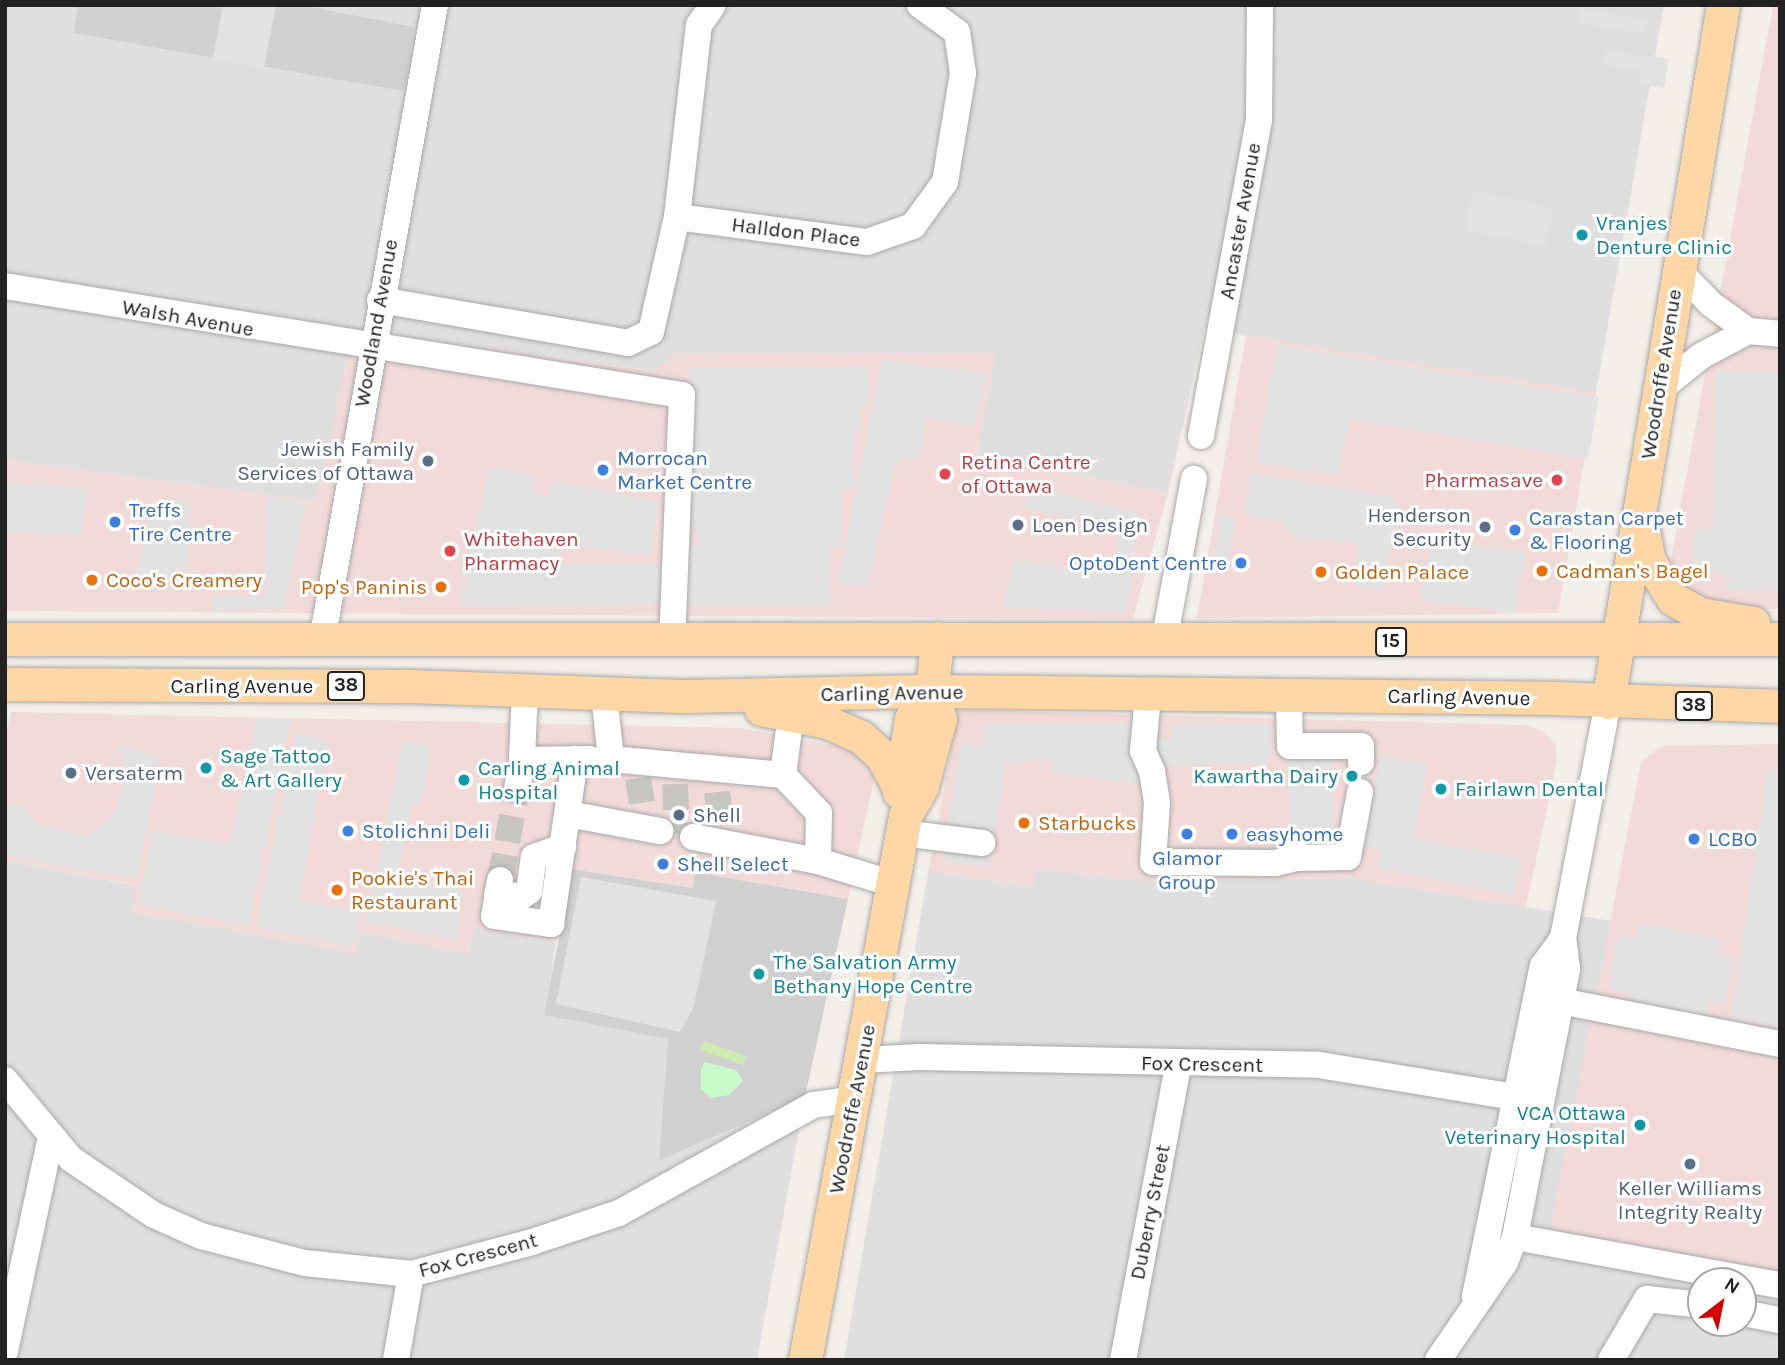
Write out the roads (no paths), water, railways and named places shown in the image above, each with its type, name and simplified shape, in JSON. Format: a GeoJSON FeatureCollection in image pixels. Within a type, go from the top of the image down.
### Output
{"type":"FeatureCollection","features":[{"type":"Feature","properties":{"kind":"main road","name":"Woodroffe Avenue"},"geometry":{"type":"LineString","coordinates":[[1608,702],[1657,392],[1723,5]]}},
{"type":"Feature","properties":{"kind":"main road"},"geometry":{"type":"LineString","coordinates":[[1639,513],[1650,561],[1673,600],[1717,618],[1780,626]]}},
{"type":"Feature","properties":{"kind":"main road","name":"Woodroffe Avenue"},"geometry":{"type":"LineString","coordinates":[[805,1360],[862,1060],[892,884],[901,812],[922,786],[940,719],[932,691],[937,638]]}},
{"type":"Feature","properties":{"kind":"main road","name":"38"},"geometry":{"type":"LineString","coordinates":[[5,639],[672,641],[937,638]]}},
{"type":"Feature","properties":{"kind":"main road","name":"15"},"geometry":{"type":"LineString","coordinates":[[937,638],[1164,642],[1618,641]]}},
{"type":"Feature","properties":{"kind":"main road"},"geometry":{"type":"LineString","coordinates":[[1618,641],[1780,639]]}},
{"type":"Feature","properties":{"kind":"main road","name":"Carling Avenue"},"geometry":{"type":"LineString","coordinates":[[5,684],[525,690],[687,696],[932,691],[1289,695],[1780,706]]}},
{"type":"Feature","properties":{"kind":"main road"},"geometry":{"type":"LineString","coordinates":[[687,696],[791,714],[862,737],[882,756],[901,812]]}},
{"type":"Feature","properties":{"kind":"street","name":"Woodland Avenue"},"geometry":{"type":"LineString","coordinates":[[322,640],[371,348],[435,5]]}},
{"type":"Feature","properties":{"kind":"street"},"geometry":{"type":"LineString","coordinates":[[380,300],[628,343],[650,332],[677,217],[699,25],[713,5]]}},
{"type":"Feature","properties":{"kind":"street","name":"Halldon Place"},"geometry":{"type":"LineString","coordinates":[[677,217],[867,242],[914,226],[946,183],[963,73],[957,32],[920,5]]}},
{"type":"Feature","properties":{"kind":"street","name":"Ancaster Avenue"},"geometry":{"type":"LineString","coordinates":[[1201,436],[1259,121],[1260,5]]}},
{"type":"Feature","properties":{"kind":"street"},"geometry":{"type":"LineString","coordinates":[[1678,270],[1711,304],[1748,331],[1780,334]]}},
{"type":"Feature","properties":{"kind":"street","name":"Walsh Avenue"},"geometry":{"type":"LineString","coordinates":[[5,286],[371,348],[681,395],[672,641]]}},
{"type":"Feature","properties":{"kind":"street"},"geometry":{"type":"LineString","coordinates":[[1657,392],[1701,356],[1748,331]]}},
{"type":"Feature","properties":{"kind":"street"},"geometry":{"type":"LineString","coordinates":[[1164,642],[1194,479]]}},
{"type":"Feature","properties":{"kind":"street"},"geometry":{"type":"LineString","coordinates":[[517,789],[522,760],[525,690]]}},
{"type":"Feature","properties":{"kind":"street"},"geometry":{"type":"LineString","coordinates":[[604,694],[639,793]]}},
{"type":"Feature","properties":{"kind":"street"},"geometry":{"type":"LineString","coordinates":[[1148,695],[1143,751],[1152,771],[1157,803],[1153,862],[1275,863],[1295,852],[1348,857],[1360,792]]}},
{"type":"Feature","properties":{"kind":"street"},"geometry":{"type":"LineString","coordinates":[[1289,695],[1290,746],[1361,746],[1361,762]]}},
{"type":"Feature","properties":{"kind":"street"},"geometry":{"type":"LineString","coordinates":[[1473,1305],[1527,1100],[1548,998],[1567,969],[1563,938],[1608,702]]}},
{"type":"Feature","properties":{"kind":"street"},"geometry":{"type":"LineString","coordinates":[[783,775],[791,714]]}},
{"type":"Feature","properties":{"kind":"street"},"geometry":{"type":"LineString","coordinates":[[522,760],[575,759],[639,793]]}},
{"type":"Feature","properties":{"kind":"street"},"geometry":{"type":"LineString","coordinates":[[563,847],[534,857],[529,891],[522,896],[498,888],[494,916],[551,925],[563,847],[568,814],[575,759]]}},
{"type":"Feature","properties":{"kind":"street"},"geometry":{"type":"LineString","coordinates":[[568,814],[639,793],[674,774],[719,805],[818,860],[892,884]]}},
{"type":"Feature","properties":{"kind":"street"},"geometry":{"type":"LineString","coordinates":[[693,837],[719,805],[783,775]]}},
{"type":"Feature","properties":{"kind":"street"},"geometry":{"type":"LineString","coordinates":[[783,775],[819,813],[818,860]]}},
{"type":"Feature","properties":{"kind":"street"},"geometry":{"type":"LineString","coordinates":[[901,812],[982,843]]}},
{"type":"Feature","properties":{"kind":"street"},"geometry":{"type":"LineString","coordinates":[[1548,998],[1780,1044]]}},
{"type":"Feature","properties":{"kind":"street","name":"Fox Crescent"},"geometry":{"type":"LineString","coordinates":[[862,1060],[919,1057],[1178,1065],[1319,1065],[1527,1100]]}},
{"type":"Feature","properties":{"kind":"street","name":"Duberry Street"},"geometry":{"type":"LineString","coordinates":[[1123,1360],[1178,1065]]}},
{"type":"Feature","properties":{"kind":"street","name":"Fox Crescent"},"geometry":{"type":"LineString","coordinates":[[5,1080],[71,1159],[154,1215],[201,1236],[305,1263],[411,1274],[532,1242],[619,1213],[813,1105],[855,1099]]}},
{"type":"Feature","properties":{"kind":"street"},"geometry":{"type":"LineString","coordinates":[[1438,1360],[1473,1305],[1505,1262],[1515,1237],[1527,1100]]}},
{"type":"Feature","properties":{"kind":"street"},"geometry":{"type":"LineString","coordinates":[[5,1351],[51,1137]]}},
{"type":"Feature","properties":{"kind":"street"},"geometry":{"type":"LineString","coordinates":[[1515,1237],[1780,1285]]}},
{"type":"Feature","properties":{"kind":"street"},"geometry":{"type":"LineString","coordinates":[[396,1360],[411,1274]]}},
{"type":"Feature","properties":{"kind":"street"},"geometry":{"type":"LineString","coordinates":[[1611,1360],[1647,1299],[1687,1303]]}},
{"type":"Feature","properties":{"kind":"street"},"geometry":{"type":"LineString","coordinates":[[1757,1316],[1780,1320]]}},
{"type":"Feature","properties":{"kind":"tunnel"},"geometry":{"type":"LineString","coordinates":[[638,778],[642,803]]}},
{"type":"Feature","properties":{"kind":"tunnel"},"geometry":{"type":"LineString","coordinates":[[675,784],[677,834]]}},
{"type":"Feature","properties":{"kind":"tunnel"},"geometry":{"type":"LineString","coordinates":[[500,880],[517,789]]}},
{"type":"Feature","properties":{"kind":"tunnel"},"geometry":{"type":"LineString","coordinates":[[717,792],[720,817]]}},
{"type":"Feature","properties":{"kind":"place","name":"Vranjes Denture Clinic"},"geometry":{"type":"Point","coordinates":[1582,235]}},
{"type":"Feature","properties":{"kind":"place","name":"Jewish Family Services of Ottawa"},"geometry":{"type":"Point","coordinates":[428,461]}},
{"type":"Feature","properties":{"kind":"place","name":"Morrocan Market Centre"},"geometry":{"type":"Point","coordinates":[603,470]}},
{"type":"Feature","properties":{"kind":"place","name":"Retina Centre of Ottawa"},"geometry":{"type":"Point","coordinates":[945,474]}},
{"type":"Feature","properties":{"kind":"place","name":"Pharmasave"},"geometry":{"type":"Point","coordinates":[1557,480]}},
{"type":"Feature","properties":{"kind":"place","name":"Treffs Tire Centre"},"geometry":{"type":"Point","coordinates":[115,522]}},
{"type":"Feature","properties":{"kind":"place","name":"Loen Design"},"geometry":{"type":"Point","coordinates":[1018,525]}},
{"type":"Feature","properties":{"kind":"place","name":"Henderson Security"},"geometry":{"type":"Point","coordinates":[1485,527]}},
{"type":"Feature","properties":{"kind":"place","name":"Carastan Carpet & Flooring"},"geometry":{"type":"Point","coordinates":[1515,530]}},
{"type":"Feature","properties":{"kind":"place","name":"Whitehaven Pharmacy"},"geometry":{"type":"Point","coordinates":[450,551]}},
{"type":"Feature","properties":{"kind":"place","name":"OptoDent Centre"},"geometry":{"type":"Point","coordinates":[1241,563]}},
{"type":"Feature","properties":{"kind":"place","name":"Cadman's Bagel"},"geometry":{"type":"Point","coordinates":[1542,571]}},
{"type":"Feature","properties":{"kind":"place","name":"Golden Palace"},"geometry":{"type":"Point","coordinates":[1321,572]}},
{"type":"Feature","properties":{"kind":"place","name":"Coco's Creamery"},"geometry":{"type":"Point","coordinates":[92,580]}},
{"type":"Feature","properties":{"kind":"place","name":"Pop's Paninis"},"geometry":{"type":"Point","coordinates":[441,587]}},
{"type":"Feature","properties":{"kind":"place","name":"Sage Tattoo & Art Gallery"},"geometry":{"type":"Point","coordinates":[206,768]}},
{"type":"Feature","properties":{"kind":"place","name":"Versaterm"},"geometry":{"type":"Point","coordinates":[71,773]}},
{"type":"Feature","properties":{"kind":"place","name":"Kawartha Dairy"},"geometry":{"type":"Point","coordinates":[1352,776]}},
{"type":"Feature","properties":{"kind":"place","name":"Carling Animal Hospital"},"geometry":{"type":"Point","coordinates":[464,780]}},
{"type":"Feature","properties":{"kind":"place","name":"Fairlawn Dental"},"geometry":{"type":"Point","coordinates":[1441,789]}},
{"type":"Feature","properties":{"kind":"place","name":"Shell"},"geometry":{"type":"Point","coordinates":[679,815]}},
{"type":"Feature","properties":{"kind":"place","name":"Starbucks"},"geometry":{"type":"Point","coordinates":[1024,823]}},
{"type":"Feature","properties":{"kind":"place","name":"Stolichni Deli"},"geometry":{"type":"Point","coordinates":[348,831]}},
{"type":"Feature","properties":{"kind":"place","name":"Glamor Group"},"geometry":{"type":"Point","coordinates":[1187,834]}},
{"type":"Feature","properties":{"kind":"place","name":"easyhome"},"geometry":{"type":"Point","coordinates":[1232,834]}},
{"type":"Feature","properties":{"kind":"place","name":"LCBO"},"geometry":{"type":"Point","coordinates":[1694,839]}},
{"type":"Feature","properties":{"kind":"place","name":"Shell Select"},"geometry":{"type":"Point","coordinates":[663,864]}},
{"type":"Feature","properties":{"kind":"place","name":"Pookie's Thai Restaurant"},"geometry":{"type":"Point","coordinates":[337,890]}},
{"type":"Feature","properties":{"kind":"place","name":"The Salvation Army Bethany Hope Centre"},"geometry":{"type":"Point","coordinates":[759,974]}},
{"type":"Feature","properties":{"kind":"place","name":"VCA Ottawa Veterinary Hospital"},"geometry":{"type":"Point","coordinates":[1640,1125]}},
{"type":"Feature","properties":{"kind":"place","name":"Keller Williams Integrity Realty"},"geometry":{"type":"Point","coordinates":[1690,1164]}}]}
